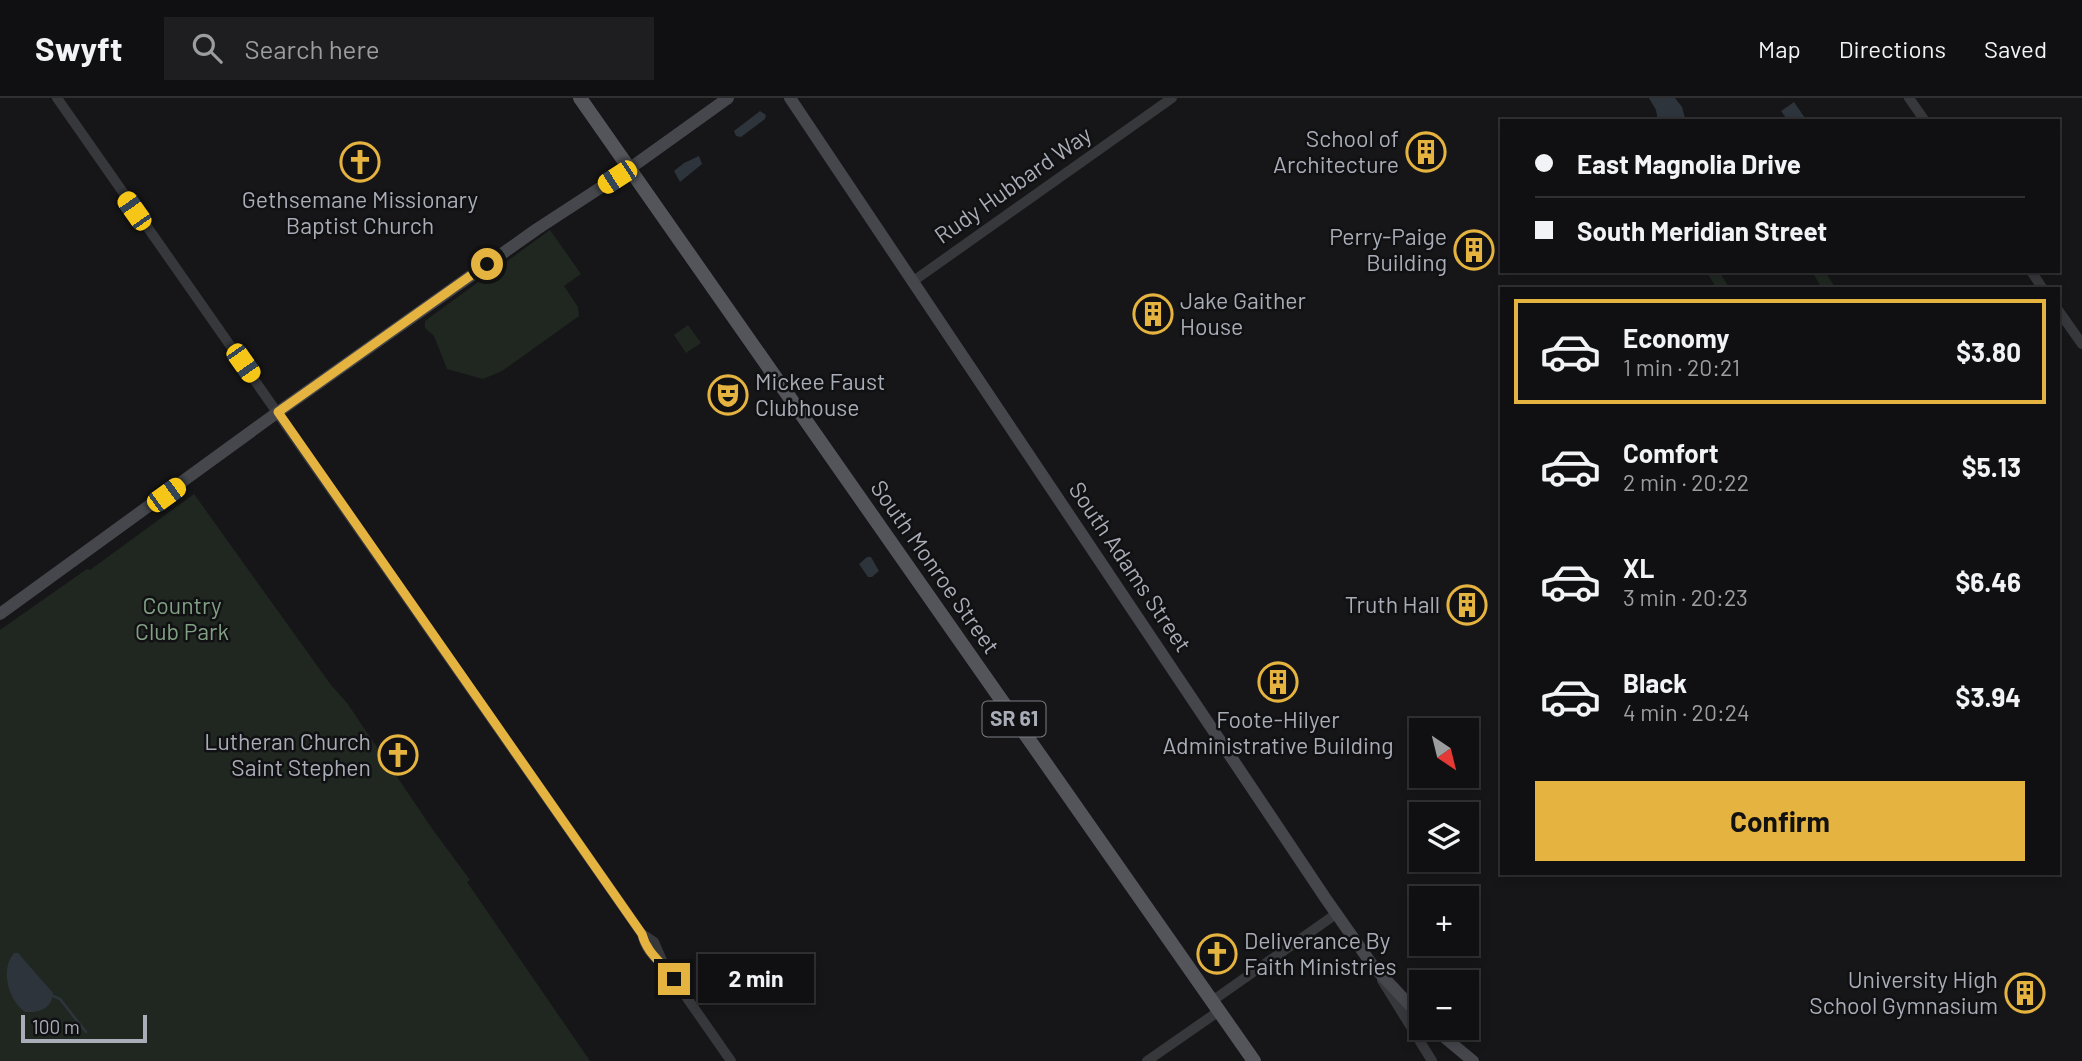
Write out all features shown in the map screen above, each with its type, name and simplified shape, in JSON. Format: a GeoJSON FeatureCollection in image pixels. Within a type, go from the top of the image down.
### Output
{"type":"FeatureCollection","features":[{"type":"Feature","properties":{"kind":"main road","name":"South Monroe Street"},"geometry":{"type":"LineString","coordinates":[[580,98],[1254,1061]]}},
{"type":"Feature","properties":{"kind":"main road"},"geometry":{"type":"LineString","coordinates":[[0,614],[278,412],[728,98]]}},
{"type":"Feature","properties":{"kind":"main road","name":"South Adams Street"},"geometry":{"type":"LineString","coordinates":[[790,98],[1373,966]]}},
{"type":"Feature","properties":{"kind":"main road"},"geometry":{"type":"LineString","coordinates":[[1373,966],[1409,1004]]}},
{"type":"Feature","properties":{"kind":"main road"},"geometry":{"type":"LineString","coordinates":[[1443,1040],[1456,1055],[1473,1061]]}},
{"type":"Feature","properties":{"kind":"street"},"geometry":{"type":"LineString","coordinates":[[57,98],[642,934],[654,942],[664,965],[731,1061]]}},
{"type":"Feature","properties":{"kind":"street","name":"Rudy Hubbard Way"},"geometry":{"type":"LineString","coordinates":[[912,282],[1172,98]]}},
{"type":"Feature","properties":{"kind":"street"},"geometry":{"type":"LineString","coordinates":[[1909,98],[1924,119]]}},
{"type":"Feature","properties":{"kind":"street"},"geometry":{"type":"LineString","coordinates":[[2060,313],[2082,344]]}},
{"type":"Feature","properties":{"kind":"street"},"geometry":{"type":"LineString","coordinates":[[1147,1061],[1336,914]]}},
{"type":"Feature","properties":{"kind":"street","name":"South Adams Street"},"geometry":{"type":"LineString","coordinates":[[1373,966],[1433,1061]]}},
{"type":"Feature","properties":{"kind":"green space"},"geometry":{"type":"Polygon","coordinates":[[[550,230],[581,274],[564,286],[578,307],[579,316],[502,371],[483,379],[447,369],[434,336],[425,328],[425,321],[550,230]]]}},
{"type":"Feature","properties":{"kind":"green space"},"geometry":{"type":"Polygon","coordinates":[[[1707,273],[1720,273],[1729,287],[1716,287],[1707,273]]]}},
{"type":"Feature","properties":{"kind":"green space"},"geometry":{"type":"Polygon","coordinates":[[[1813,273],[1826,273],[1835,287],[1821,287],[1813,273]]]}},
{"type":"Feature","properties":{"kind":"green space"},"geometry":{"type":"Polygon","coordinates":[[[688,325],[701,343],[686,353],[674,335],[688,325]]]}},
{"type":"Feature","properties":{"kind":"green space","name":"Country Club Park"},"geometry":{"type":"Polygon","coordinates":[[[194,494],[331,685],[347,703],[470,880],[467,882],[590,1061],[0,1061],[0,630],[87,569],[90,570],[194,494]]]}},
{"type":"Feature","properties":{"kind":"shaded area"},"geometry":{"type":"Polygon","coordinates":[[[1649,98],[1675,98],[1682,107],[1685,118],[1658,119],[1649,98]]]}},
{"type":"Feature","properties":{"kind":"shaded area"},"geometry":{"type":"Polygon","coordinates":[[[1794,102],[1806,119],[1787,119],[1781,111],[1794,102]]]}},
{"type":"Feature","properties":{"kind":"shaded area"},"geometry":{"type":"Polygon","coordinates":[[[760,111],[766,115],[765,119],[741,137],[736,136],[734,131],[760,111]]]}},
{"type":"Feature","properties":{"kind":"shaded area"},"geometry":{"type":"Polygon","coordinates":[[[699,156],[702,164],[680,182],[674,171],[699,156]]]}},
{"type":"Feature","properties":{"kind":"shaded area"},"geometry":{"type":"Polygon","coordinates":[[[871,557],[879,571],[872,577],[868,577],[859,564],[871,557]]]}},
{"type":"Feature","properties":{"kind":"shaded area"},"geometry":{"type":"Polygon","coordinates":[[[14,953],[18,953],[53,993],[50,1003],[44,1009],[25,1012],[14,1000],[8,984],[7,967],[14,953]]]}},
{"type":"Feature","properties":{"kind":"waterway"},"geometry":{"type":"LineString","coordinates":[[53,996],[60,999],[86,1032]]}},
{"type":"Feature","properties":{"kind":"place","name":"School of Architecture"},"geometry":{"type":"Point","coordinates":[1426,152]}},
{"type":"Feature","properties":{"kind":"place","name":"Gethsemane Missionary Baptist Church"},"geometry":{"type":"Point","coordinates":[360,162]}},
{"type":"Feature","properties":{"kind":"place","name":"Perry-Paige Building"},"geometry":{"type":"Point","coordinates":[1474,250]}},
{"type":"Feature","properties":{"kind":"place","name":"Jake Gaither House"},"geometry":{"type":"Point","coordinates":[1153,314]}},
{"type":"Feature","properties":{"kind":"place","name":"Mickee Faust Clubhouse"},"geometry":{"type":"Point","coordinates":[728,395]}},
{"type":"Feature","properties":{"kind":"place","name":"Truth Hall"},"geometry":{"type":"Point","coordinates":[1467,605]}},
{"type":"Feature","properties":{"kind":"place","name":"Foote-Hilyer Administrative Building"},"geometry":{"type":"Point","coordinates":[1278,682]}},
{"type":"Feature","properties":{"kind":"place","name":"Lutheran Church Saint Stephen"},"geometry":{"type":"Point","coordinates":[398,755]}},
{"type":"Feature","properties":{"kind":"place","name":"Deliverance By Faith Ministries"},"geometry":{"type":"Point","coordinates":[1217,954]}},
{"type":"Feature","properties":{"kind":"place","name":"University High School Gymnasium"},"geometry":{"type":"Point","coordinates":[2025,993]}},
{"type":"Feature","properties":{"kind":"route"},"geometry":{"type":"LineString","coordinates":[[487,264],[278,412],[586,852],[642,934],[649,952],[664,965],[674,979]]}}]}
